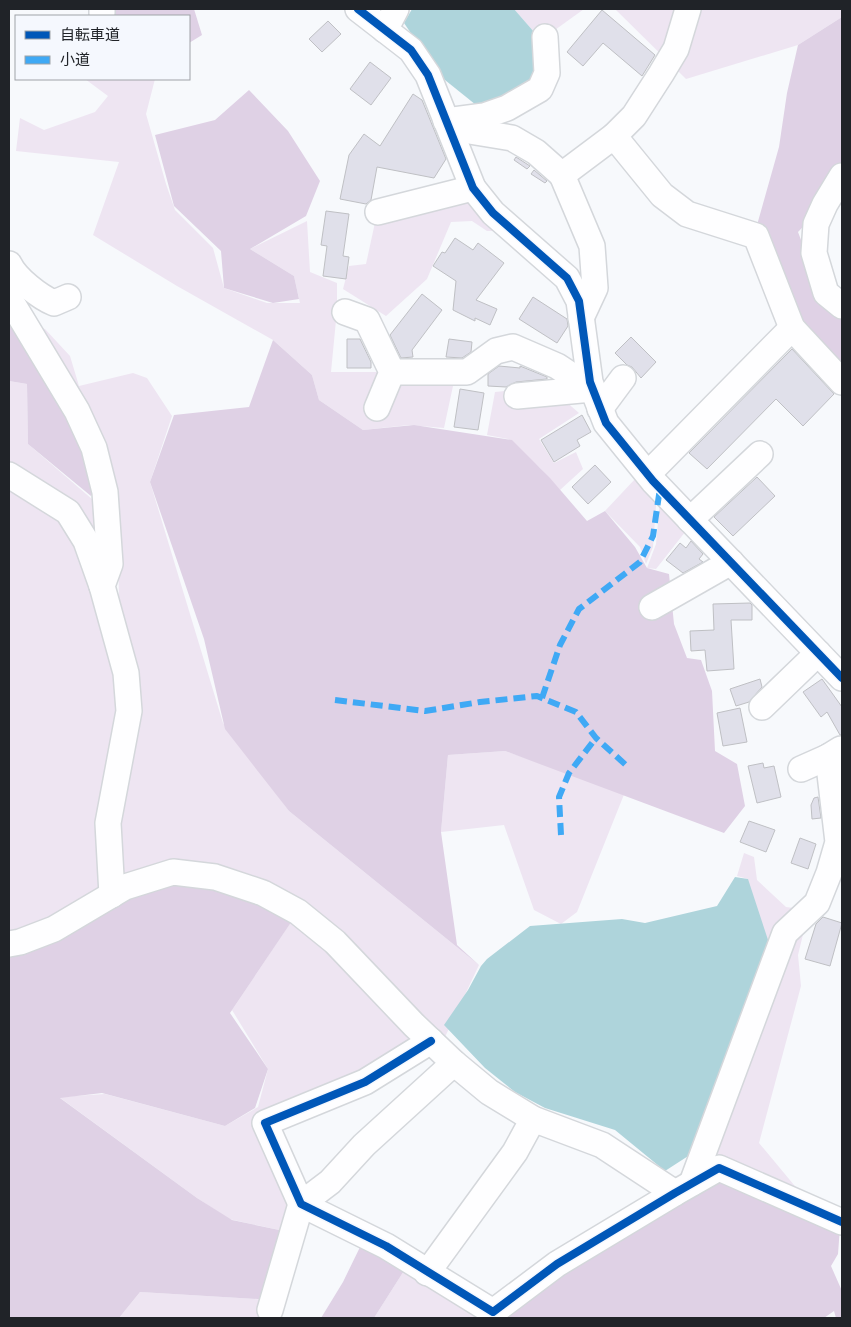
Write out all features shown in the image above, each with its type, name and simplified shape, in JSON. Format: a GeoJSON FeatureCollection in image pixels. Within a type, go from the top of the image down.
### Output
{"type":"FeatureCollection","features":[{"type":"Feature","properties":{"kind":"street"},"geometry":{"type":"LineString","coordinates":[[358,9],[390,19],[428,75],[473,188],[493,213],[567,278],[579,301],[590,382],[606,423],[648,474],[690,520],[842,678]]}},
{"type":"Feature","properties":{"kind":"street"},"geometry":{"type":"LineString","coordinates":[[562,175],[614,136],[634,116],[676,48],[688,9]]}},
{"type":"Feature","properties":{"kind":"street"},"geometry":{"type":"LineString","coordinates":[[447,124],[484,116],[507,108],[540,88],[547,73],[545,38]]}},
{"type":"Feature","properties":{"kind":"street"},"geometry":{"type":"LineString","coordinates":[[447,124],[512,138],[536,152],[562,175],[592,246],[595,288],[581,318]]}},
{"type":"Feature","properties":{"kind":"street"},"geometry":{"type":"LineString","coordinates":[[614,136],[662,195],[687,214],[756,236],[792,328],[842,382]]}},
{"type":"Feature","properties":{"kind":"street"},"geometry":{"type":"LineString","coordinates":[[842,176],[825,204],[816,224],[814,253],[826,293],[842,306]]}},
{"type":"Feature","properties":{"kind":"street"},"geometry":{"type":"LineString","coordinates":[[378,212],[473,188]]}},
{"type":"Feature","properties":{"kind":"street"},"geometry":{"type":"LineString","coordinates":[[10,269],[43,298],[54,303],[68,296]]}},
{"type":"Feature","properties":{"kind":"street"},"geometry":{"type":"LineString","coordinates":[[9,298],[77,411],[94,448],[106,492],[110,564],[102,586]]}},
{"type":"Feature","properties":{"kind":"street"},"geometry":{"type":"LineString","coordinates":[[345,312],[367,320],[392,372],[377,408]]}},
{"type":"Feature","properties":{"kind":"street"},"geometry":{"type":"LineString","coordinates":[[648,474],[792,328]]}},
{"type":"Feature","properties":{"kind":"street"},"geometry":{"type":"LineString","coordinates":[[392,372],[467,372],[496,351],[513,346],[557,366],[596,399]]}},
{"type":"Feature","properties":{"kind":"street"},"geometry":{"type":"LineString","coordinates":[[517,396],[596,399],[623,378]]}},
{"type":"Feature","properties":{"kind":"street"},"geometry":{"type":"LineString","coordinates":[[690,520],[760,454]]}},
{"type":"Feature","properties":{"kind":"street"},"geometry":{"type":"LineString","coordinates":[[9,475],[68,512],[86,541],[102,586],[126,673],[129,711],[108,822],[112,895]]}},
{"type":"Feature","properties":{"kind":"street"},"geometry":{"type":"LineString","coordinates":[[652,607],[731,562]]}},
{"type":"Feature","properties":{"kind":"street"},"geometry":{"type":"LineString","coordinates":[[762,707],[818,653]]}},
{"type":"Feature","properties":{"kind":"street"},"geometry":{"type":"LineString","coordinates":[[684,1188],[785,933],[817,903],[829,873],[838,842],[835,753],[801,769]]}},
{"type":"Feature","properties":{"kind":"street"},"geometry":{"type":"LineString","coordinates":[[9,944],[20,942],[54,929],[124,887],[173,872],[215,877],[263,892],[298,912],[334,942],[454,1064],[489,1092],[533,1119],[602,1145],[684,1188]]}},
{"type":"Feature","properties":{"kind":"street"},"geometry":{"type":"LineString","coordinates":[[431,1041],[365,1082],[265,1123],[301,1204],[386,1246],[497,1315],[557,1264],[719,1168],[842,1222]]}},
{"type":"Feature","properties":{"kind":"street"},"geometry":{"type":"LineString","coordinates":[[270,1310],[301,1204],[330,1182],[364,1145],[454,1064]]}},
{"type":"Feature","properties":{"kind":"street"},"geometry":{"type":"LineString","coordinates":[[427,1273],[515,1152],[533,1119]]}},
{"type":"Feature","properties":{"kind":"shaded area"},"geometry":{"type":"Polygon","coordinates":[[[106,9],[194,9],[202,35],[190,42],[190,15],[107,15],[106,9]]]}},
{"type":"Feature","properties":{"kind":"shaded area"},"geometry":{"type":"Polygon","coordinates":[[[514,9],[584,9],[541,40],[514,9]]]}},
{"type":"Feature","properties":{"kind":"shaded area"},"geometry":{"type":"Polygon","coordinates":[[[615,9],[842,9],[842,17],[798,45],[686,79],[615,9]]]}},
{"type":"Feature","properties":{"kind":"shaded area"},"geometry":{"type":"Polygon","coordinates":[[[842,17],[842,186],[798,232],[818,285],[842,304],[842,376],[794,315],[757,225],[779,147],[787,93],[798,45],[842,17]]]}},
{"type":"Feature","properties":{"kind":"shaded area"},"geometry":{"type":"Polygon","coordinates":[[[86,80],[155,80],[146,114],[166,184],[175,210],[213,248],[224,288],[267,303],[300,303],[294,276],[250,249],[307,221],[310,272],[337,283],[337,310],[331,372],[456,372],[444,428],[409,425],[363,430],[319,400],[312,375],[273,340],[177,286],[93,235],[119,162],[16,151],[20,118],[44,130],[95,112],[108,96],[86,80]]]}},
{"type":"Feature","properties":{"kind":"shaded area"},"geometry":{"type":"Polygon","coordinates":[[[249,90],[288,131],[320,181],[306,216],[250,249],[294,276],[299,299],[273,303],[224,288],[221,251],[174,206],[155,135],[215,120],[249,90]]]}},
{"type":"Feature","properties":{"kind":"shaded area"},"geometry":{"type":"Polygon","coordinates":[[[468,198],[496,231],[487,231],[472,221],[451,222],[427,279],[386,316],[343,289],[349,266],[366,264],[376,218],[468,198]]]}},
{"type":"Feature","properties":{"kind":"shaded area"},"geometry":{"type":"Polygon","coordinates":[[[9,298],[102,478],[91,496],[28,444],[27,384],[9,381],[9,298]]]}},
{"type":"Feature","properties":{"kind":"shaded area"},"geometry":{"type":"Polygon","coordinates":[[[24,324],[45,329],[70,356],[79,386],[133,373],[147,378],[172,416],[150,482],[223,723],[289,811],[479,965],[445,1037],[393,1003],[423,1042],[256,1121],[295,1203],[284,1231],[229,1219],[197,1198],[59,1097],[105,1094],[225,1126],[258,1107],[268,1069],[232,1010],[295,916],[291,898],[123,876],[120,833],[136,701],[119,601],[118,546],[24,324]]]}},
{"type":"Feature","properties":{"kind":"shaded area"},"geometry":{"type":"Polygon","coordinates":[[[273,340],[312,375],[319,400],[363,430],[414,425],[512,440],[550,478],[587,521],[605,511],[635,547],[647,568],[669,574],[674,624],[687,658],[701,660],[712,691],[715,751],[737,764],[745,806],[724,833],[505,751],[448,755],[441,832],[457,945],[479,965],[289,811],[225,729],[204,639],[150,482],[174,415],[249,407],[273,340]]]}},
{"type":"Feature","properties":{"kind":"shaded area"},"geometry":{"type":"Polygon","coordinates":[[[9,381],[27,384],[28,444],[100,506],[104,559],[9,465],[9,381]]]}},
{"type":"Feature","properties":{"kind":"shaded area"},"geometry":{"type":"Polygon","coordinates":[[[549,387],[579,413],[539,439],[554,463],[576,452],[583,469],[560,490],[540,468],[508,439],[487,435],[495,392],[549,387]]]}},
{"type":"Feature","properties":{"kind":"shaded area"},"geometry":{"type":"Polygon","coordinates":[[[9,473],[73,529],[98,606],[121,707],[112,895],[9,943],[9,473]]]}},
{"type":"Feature","properties":{"kind":"shaded area"},"geometry":{"type":"Polygon","coordinates":[[[636,478],[657,492],[653,547],[646,564],[640,547],[605,511],[636,478]]]}},
{"type":"Feature","properties":{"kind":"shaded area"},"geometry":{"type":"Polygon","coordinates":[[[660,500],[689,527],[656,569],[647,568],[656,544],[660,500]]]}},
{"type":"Feature","properties":{"kind":"shaded area"},"geometry":{"type":"Polygon","coordinates":[[[505,751],[625,792],[577,912],[561,924],[534,910],[504,825],[441,832],[448,755],[505,751]]]}},
{"type":"Feature","properties":{"kind":"shaded area"},"geometry":{"type":"Polygon","coordinates":[[[744,853],[754,857],[757,880],[786,907],[809,910],[798,955],[801,986],[759,1143],[799,1191],[700,1156],[748,879],[737,876],[744,853]]]}},
{"type":"Feature","properties":{"kind":"shaded area"},"geometry":{"type":"Polygon","coordinates":[[[173,872],[298,912],[230,1013],[268,1069],[255,1108],[225,1126],[102,1093],[60,1098],[197,1198],[232,1220],[284,1231],[273,1300],[140,1292],[119,1318],[9,1318],[9,944],[173,872]]]}},
{"type":"Feature","properties":{"kind":"shaded area"},"geometry":{"type":"Polygon","coordinates":[[[719,1168],[840,1227],[838,1254],[831,1266],[842,1291],[842,1318],[836,1318],[834,1311],[824,1318],[496,1318],[719,1168]]]}},
{"type":"Feature","properties":{"kind":"shaded area"},"geometry":{"type":"Polygon","coordinates":[[[362,1243],[407,1266],[374,1318],[321,1318],[343,1282],[362,1243]]]}},
{"type":"Feature","properties":{"kind":"shaded area"},"geometry":{"type":"Polygon","coordinates":[[[407,1266],[490,1318],[374,1318],[407,1266]]]}},
{"type":"Feature","properties":{"kind":"shaded area"},"geometry":{"type":"Polygon","coordinates":[[[140,1292],[271,1300],[264,1318],[119,1318],[140,1292]]]}},
{"type":"Feature","properties":{"kind":"water"},"geometry":{"type":"Polygon","coordinates":[[[412,9],[514,9],[541,40],[547,73],[486,113],[440,76],[404,23],[412,9]]]}},
{"type":"Feature","properties":{"kind":"water"},"geometry":{"type":"Polygon","coordinates":[[[735,877],[748,879],[770,946],[699,1149],[665,1171],[615,1130],[545,1108],[515,1092],[485,1068],[444,1025],[487,959],[530,926],[622,919],[645,923],[717,906],[735,877]]]}},
{"type":"Feature","properties":{"kind":"building"},"geometry":{"type":"Polygon","coordinates":[[[602,10],[655,55],[642,76],[603,43],[583,66],[567,52],[602,10]]]}},
{"type":"Feature","properties":{"kind":"building"},"geometry":{"type":"Polygon","coordinates":[[[328,21],[341,34],[322,52],[309,39],[328,21]]]}},
{"type":"Feature","properties":{"kind":"building"},"geometry":{"type":"Polygon","coordinates":[[[370,62],[391,78],[371,105],[350,89],[370,62]]]}},
{"type":"Feature","properties":{"kind":"building"},"geometry":{"type":"Polygon","coordinates":[[[413,94],[422,100],[446,159],[434,178],[377,167],[371,200],[366,204],[340,199],[349,155],[364,134],[380,146],[413,94]]]}},
{"type":"Feature","properties":{"kind":"building"},"geometry":{"type":"Polygon","coordinates":[[[516,157],[530,166],[527,169],[514,160],[516,157]]]}},
{"type":"Feature","properties":{"kind":"building"},"geometry":{"type":"Polygon","coordinates":[[[534,170],[547,181],[545,183],[531,174],[534,170]]]}},
{"type":"Feature","properties":{"kind":"building"},"geometry":{"type":"Polygon","coordinates":[[[326,211],[349,214],[343,256],[349,257],[346,279],[323,276],[327,246],[321,245],[326,211]]]}},
{"type":"Feature","properties":{"kind":"building"},"geometry":{"type":"Polygon","coordinates":[[[455,238],[473,250],[478,243],[504,263],[476,300],[497,309],[490,325],[475,318],[475,321],[453,310],[456,281],[433,266],[442,252],[445,253],[455,238]]]}},
{"type":"Feature","properties":{"kind":"building"},"geometry":{"type":"Polygon","coordinates":[[[422,294],[442,310],[412,350],[413,357],[401,358],[390,335],[422,294]]]}},
{"type":"Feature","properties":{"kind":"building"},"geometry":{"type":"Polygon","coordinates":[[[533,297],[567,319],[568,326],[557,343],[519,319],[533,297]]]}},
{"type":"Feature","properties":{"kind":"building"},"geometry":{"type":"Polygon","coordinates":[[[631,337],[656,362],[641,378],[632,367],[627,365],[615,353],[631,337]]]}},
{"type":"Feature","properties":{"kind":"building"},"geometry":{"type":"Polygon","coordinates":[[[347,339],[360,339],[371,362],[371,368],[347,368],[347,339]]]}},
{"type":"Feature","properties":{"kind":"building"},"geometry":{"type":"Polygon","coordinates":[[[449,339],[472,342],[471,352],[462,358],[446,357],[449,339]]]}},
{"type":"Feature","properties":{"kind":"building"},"geometry":{"type":"Polygon","coordinates":[[[792,349],[834,394],[803,426],[776,399],[707,469],[689,453],[792,349]]]}},
{"type":"Feature","properties":{"kind":"building"},"geometry":{"type":"Polygon","coordinates":[[[499,366],[520,368],[520,366],[547,377],[547,379],[516,382],[506,387],[488,386],[488,374],[499,366]]]}},
{"type":"Feature","properties":{"kind":"building"},"geometry":{"type":"Polygon","coordinates":[[[460,389],[484,393],[478,430],[454,427],[460,389]]]}},
{"type":"Feature","properties":{"kind":"building"},"geometry":{"type":"Polygon","coordinates":[[[582,415],[591,432],[577,440],[580,446],[554,462],[541,440],[582,415]]]}},
{"type":"Feature","properties":{"kind":"building"},"geometry":{"type":"Polygon","coordinates":[[[595,465],[611,482],[588,504],[572,487],[595,465]]]}},
{"type":"Feature","properties":{"kind":"building"},"geometry":{"type":"Polygon","coordinates":[[[757,477],[775,496],[733,536],[714,517],[757,477]]]}},
{"type":"Feature","properties":{"kind":"building"},"geometry":{"type":"Polygon","coordinates":[[[691,541],[703,554],[699,559],[703,562],[683,573],[666,560],[680,543],[686,548],[691,541]]]}},
{"type":"Feature","properties":{"kind":"building"},"geometry":{"type":"Polygon","coordinates":[[[750,603],[752,605],[752,620],[731,620],[734,669],[707,671],[705,650],[691,651],[690,631],[714,630],[713,604],[750,603]]]}},
{"type":"Feature","properties":{"kind":"building"},"geometry":{"type":"Polygon","coordinates":[[[760,679],[762,687],[749,702],[736,706],[730,689],[760,679]]]}},
{"type":"Feature","properties":{"kind":"building"},"geometry":{"type":"Polygon","coordinates":[[[822,679],[842,707],[842,735],[840,735],[827,712],[821,717],[803,692],[822,679]]]}},
{"type":"Feature","properties":{"kind":"building"},"geometry":{"type":"Polygon","coordinates":[[[740,708],[747,742],[723,746],[717,713],[740,708]]]}},
{"type":"Feature","properties":{"kind":"building"},"geometry":{"type":"Polygon","coordinates":[[[763,763],[764,768],[774,766],[781,797],[757,803],[748,766],[763,763]]]}},
{"type":"Feature","properties":{"kind":"building"},"geometry":{"type":"Polygon","coordinates":[[[818,797],[821,818],[812,819],[811,805],[814,798],[818,797]]]}},
{"type":"Feature","properties":{"kind":"building"},"geometry":{"type":"Polygon","coordinates":[[[749,821],[775,830],[766,852],[740,842],[749,821]]]}},
{"type":"Feature","properties":{"kind":"building"},"geometry":{"type":"Polygon","coordinates":[[[800,838],[816,844],[808,869],[791,863],[800,838]]]}},
{"type":"Feature","properties":{"kind":"building"},"geometry":{"type":"Polygon","coordinates":[[[823,917],[842,923],[830,966],[805,959],[816,924],[823,917]]]}},
{"type":"Feature","properties":{"kind":"marked path"},"geometry":{"type":"LineString","coordinates":[[542,698],[560,645],[579,609],[640,562],[653,536],[660,488]]}},
{"type":"Feature","properties":{"kind":"marked path"},"geometry":{"type":"LineString","coordinates":[[335,700],[425,711],[480,702],[537,696],[576,712],[596,738],[627,766]]}},
{"type":"Feature","properties":{"kind":"marked path"},"geometry":{"type":"LineString","coordinates":[[561,835],[559,797],[569,773],[596,738]]}},
{"type":"Feature","properties":{"kind":"cycle path"},"geometry":{"type":"LineString","coordinates":[[358,9],[411,50],[428,75],[473,188],[493,213],[567,278],[579,301],[590,382],[606,423],[653,481],[842,678]]}},
{"type":"Feature","properties":{"kind":"cycle path"},"geometry":{"type":"LineString","coordinates":[[431,1041],[365,1082],[265,1123],[301,1204],[386,1246],[493,1312],[557,1264],[719,1168],[842,1222]]}}]}
